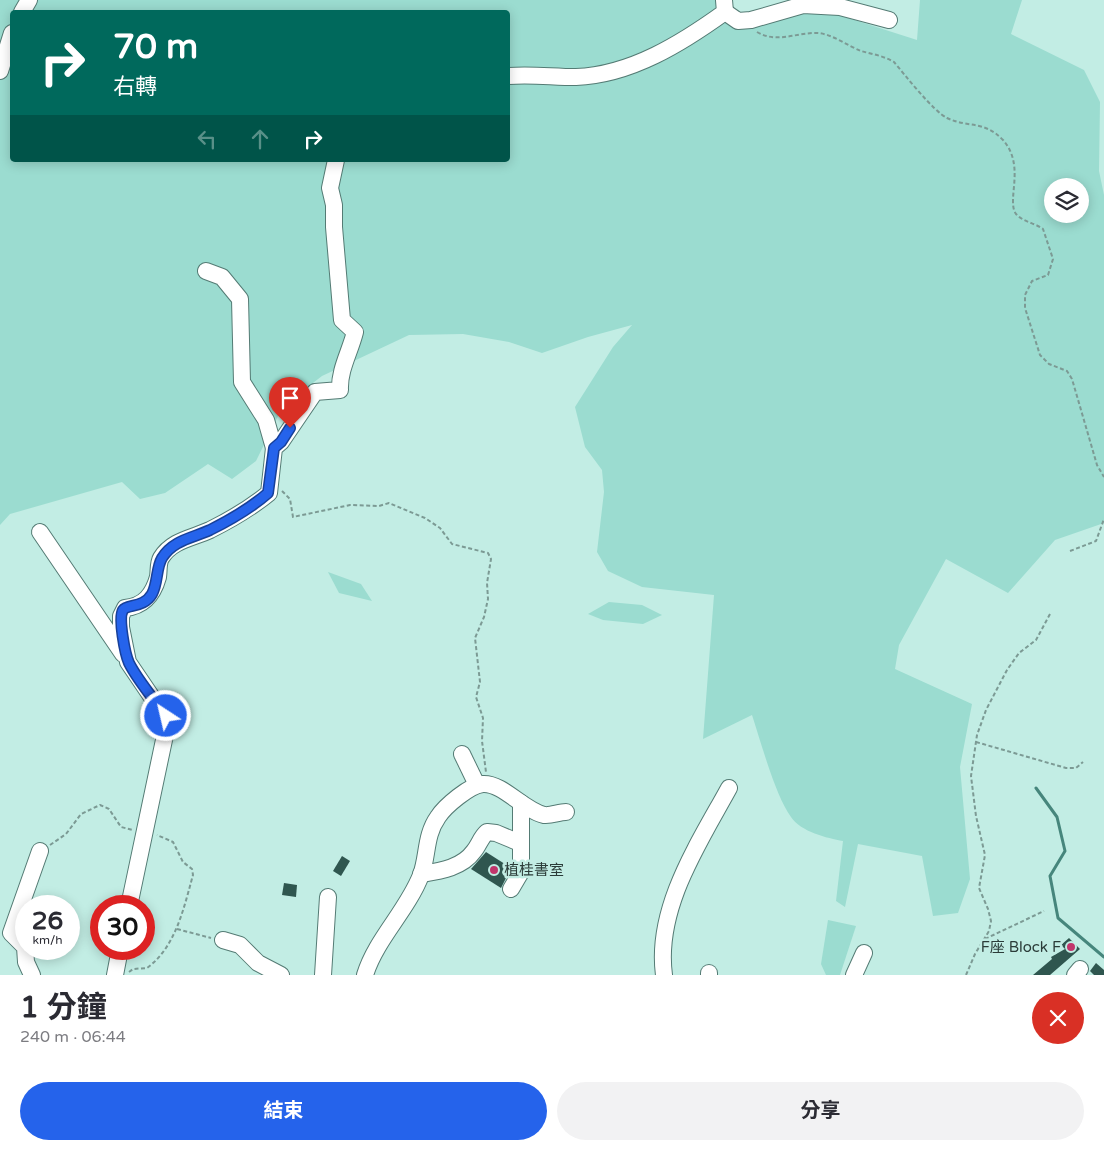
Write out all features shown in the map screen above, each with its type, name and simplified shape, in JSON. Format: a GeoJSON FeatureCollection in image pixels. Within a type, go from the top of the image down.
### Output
{"type":"FeatureCollection","features":[{"type":"Feature","properties":{"kind":"street"},"geometry":{"type":"LineString","coordinates":[[510,76],[577,77],[612,72],[684,41],[729,11],[751,20],[803,5],[840,7],[889,20]]}},
{"type":"Feature","properties":{"kind":"street"},"geometry":{"type":"LineString","coordinates":[[0,71],[10,39]]}},
{"type":"Feature","properties":{"kind":"street"},"geometry":{"type":"LineString","coordinates":[[274,448],[281,442],[315,392],[340,390],[340,376],[349,356],[355,332],[342,320],[334,227],[334,205],[330,188],[336,162]]}},
{"type":"Feature","properties":{"kind":"street"},"geometry":{"type":"LineString","coordinates":[[128,662],[121,627],[122,611],[125,608],[140,606],[151,596],[158,577],[161,559],[172,547],[185,538],[211,529],[260,500],[268,493],[274,448],[266,420],[242,382],[240,299],[222,277],[206,271]]}},
{"type":"Feature","properties":{"kind":"street"},"geometry":{"type":"LineString","coordinates":[[40,532],[168,721],[131,895]]}},
{"type":"Feature","properties":{"kind":"street"},"geometry":{"type":"LineString","coordinates":[[462,754],[476,784]]}},
{"type":"Feature","properties":{"kind":"street"},"geometry":{"type":"LineString","coordinates":[[365,975],[370,962],[398,919],[421,874],[428,839],[435,820],[453,801],[476,784],[487,784],[498,787],[520,803],[543,815],[566,812]]}},
{"type":"Feature","properties":{"kind":"street"},"geometry":{"type":"LineString","coordinates":[[664,975],[664,951],[670,912],[694,852],[729,788]]}},
{"type":"Feature","properties":{"kind":"street"},"geometry":{"type":"LineString","coordinates":[[511,889],[520,872],[520,803]]}},
{"type":"Feature","properties":{"kind":"street"},"geometry":{"type":"LineString","coordinates":[[421,874],[438,872],[461,863],[474,852],[487,832],[496,833],[520,843]]}},
{"type":"Feature","properties":{"kind":"street"},"geometry":{"type":"LineString","coordinates":[[32,975],[26,962],[25,947],[11,934],[40,851]]}},
{"type":"Feature","properties":{"kind":"street"},"geometry":{"type":"LineString","coordinates":[[323,975],[328,897]]}},
{"type":"Feature","properties":{"kind":"street"},"geometry":{"type":"LineString","coordinates":[[223,940],[240,945],[258,963],[281,975]]}},
{"type":"Feature","properties":{"kind":"street"},"geometry":{"type":"LineString","coordinates":[[854,975],[864,952]]}},
{"type":"Feature","properties":{"kind":"street"},"geometry":{"type":"LineString","coordinates":[[115,975],[118,960]]}},
{"type":"Feature","properties":{"kind":"path"},"geometry":{"type":"LineString","coordinates":[[729,11],[767,38],[824,34],[855,48],[888,59],[894,62],[945,117],[986,127],[1005,143],[1016,169],[1013,207],[1023,219],[1043,229],[1053,260],[1048,275],[1031,283],[1025,295],[1025,308],[1040,355],[1049,364],[1067,371],[1072,379],[1097,464],[1104,477]]}},
{"type":"Feature","properties":{"kind":"path"},"geometry":{"type":"LineString","coordinates":[[269,485],[276,485],[290,499],[293,517],[350,505],[379,506],[389,503],[412,512],[432,523],[447,535],[452,544],[486,551],[490,556],[487,588],[488,599],[484,617],[475,638],[480,682],[476,697],[483,718],[482,746],[486,770],[476,784]]}},
{"type":"Feature","properties":{"kind":"path"},"geometry":{"type":"LineString","coordinates":[[1070,551],[1096,541],[1104,519]]}},
{"type":"Feature","properties":{"kind":"path"},"geometry":{"type":"LineString","coordinates":[[966,975],[990,927],[990,915],[979,888],[985,855],[971,776],[976,742],[986,710],[1007,670],[1019,653],[1036,640],[1050,614]]}},
{"type":"Feature","properties":{"kind":"path"},"geometry":{"type":"LineString","coordinates":[[976,742],[1066,768],[1076,768],[1083,762]]}},
{"type":"Feature","properties":{"kind":"path"},"geometry":{"type":"LineString","coordinates":[[985,939],[1044,911]]}},
{"type":"Feature","properties":{"kind":"path"},"geometry":{"type":"LineString","coordinates":[[176,929],[223,940]]}},
{"type":"Feature","properties":{"kind":"green space"},"geometry":{"type":"Polygon","coordinates":[[[0,0],[728,0],[737,17],[817,8],[917,40],[920,0],[1022,0],[1011,34],[1084,70],[1100,102],[1099,171],[1104,195],[1104,523],[1055,540],[1008,593],[946,559],[899,645],[895,669],[972,704],[960,767],[970,879],[958,913],[933,916],[922,856],[858,844],[845,907],[836,901],[843,841],[822,836],[801,827],[791,817],[779,796],[752,715],[703,739],[714,595],[642,587],[608,571],[597,552],[604,492],[602,470],[585,447],[575,407],[613,347],[632,325],[588,337],[542,353],[509,342],[463,334],[409,335],[322,376],[283,406],[256,461],[232,479],[208,464],[165,493],[140,499],[122,482],[10,514],[0,525],[0,0]]]}},
{"type":"Feature","properties":{"kind":"green space"},"geometry":{"type":"Polygon","coordinates":[[[328,572],[361,584],[372,601],[339,593],[328,572]]]}},
{"type":"Feature","properties":{"kind":"green space"},"geometry":{"type":"Polygon","coordinates":[[[609,602],[642,605],[662,615],[643,624],[603,620],[588,614],[609,602]]]}},
{"type":"Feature","properties":{"kind":"green space"},"geometry":{"type":"Polygon","coordinates":[[[828,920],[856,926],[840,975],[826,975],[821,964],[828,920]]]}},
{"type":"Feature","properties":{"kind":"building","name":"植桂書室"},"geometry":{"type":"Polygon","coordinates":[[[486,852],[511,868],[501,888],[471,869],[486,852]]]}},
{"type":"Feature","properties":{"kind":"building"},"geometry":{"type":"Polygon","coordinates":[[[342,856],[350,861],[341,876],[333,871],[342,856]]]}},
{"type":"Feature","properties":{"kind":"building"},"geometry":{"type":"Polygon","coordinates":[[[284,883],[297,885],[296,897],[282,895],[284,883]]]}},
{"type":"Feature","properties":{"kind":"building"},"geometry":{"type":"Polygon","coordinates":[[[1069,938],[1080,949],[1050,975],[1033,975],[1052,959],[1051,957],[1065,949],[1061,945],[1069,938]]]}},
{"type":"Feature","properties":{"kind":"building"},"geometry":{"type":"Polygon","coordinates":[[[1096,963],[1104,970],[1104,975],[1094,975],[1090,971],[1096,963]]]}},
{"type":"Feature","properties":{"kind":"waterway"},"geometry":{"type":"LineString","coordinates":[[1036,788],[1057,817],[1065,851],[1050,876],[1058,918],[1104,957]]}},
{"type":"Feature","properties":{"kind":"place","name":"植桂書室"},"geometry":{"type":"Point","coordinates":[494,870]}},
{"type":"Feature","properties":{"kind":"place","name":"F座 Block F"},"geometry":{"type":"Point","coordinates":[1071,947]}},
{"type":"Feature","properties":{"kind":"route"},"geometry":{"type":"LineString","coordinates":[[166,716],[128,662],[121,627],[122,611],[125,608],[140,606],[151,596],[158,577],[161,559],[172,547],[185,538],[211,529],[260,500],[268,493],[274,448],[281,442],[290,428]]}}]}
